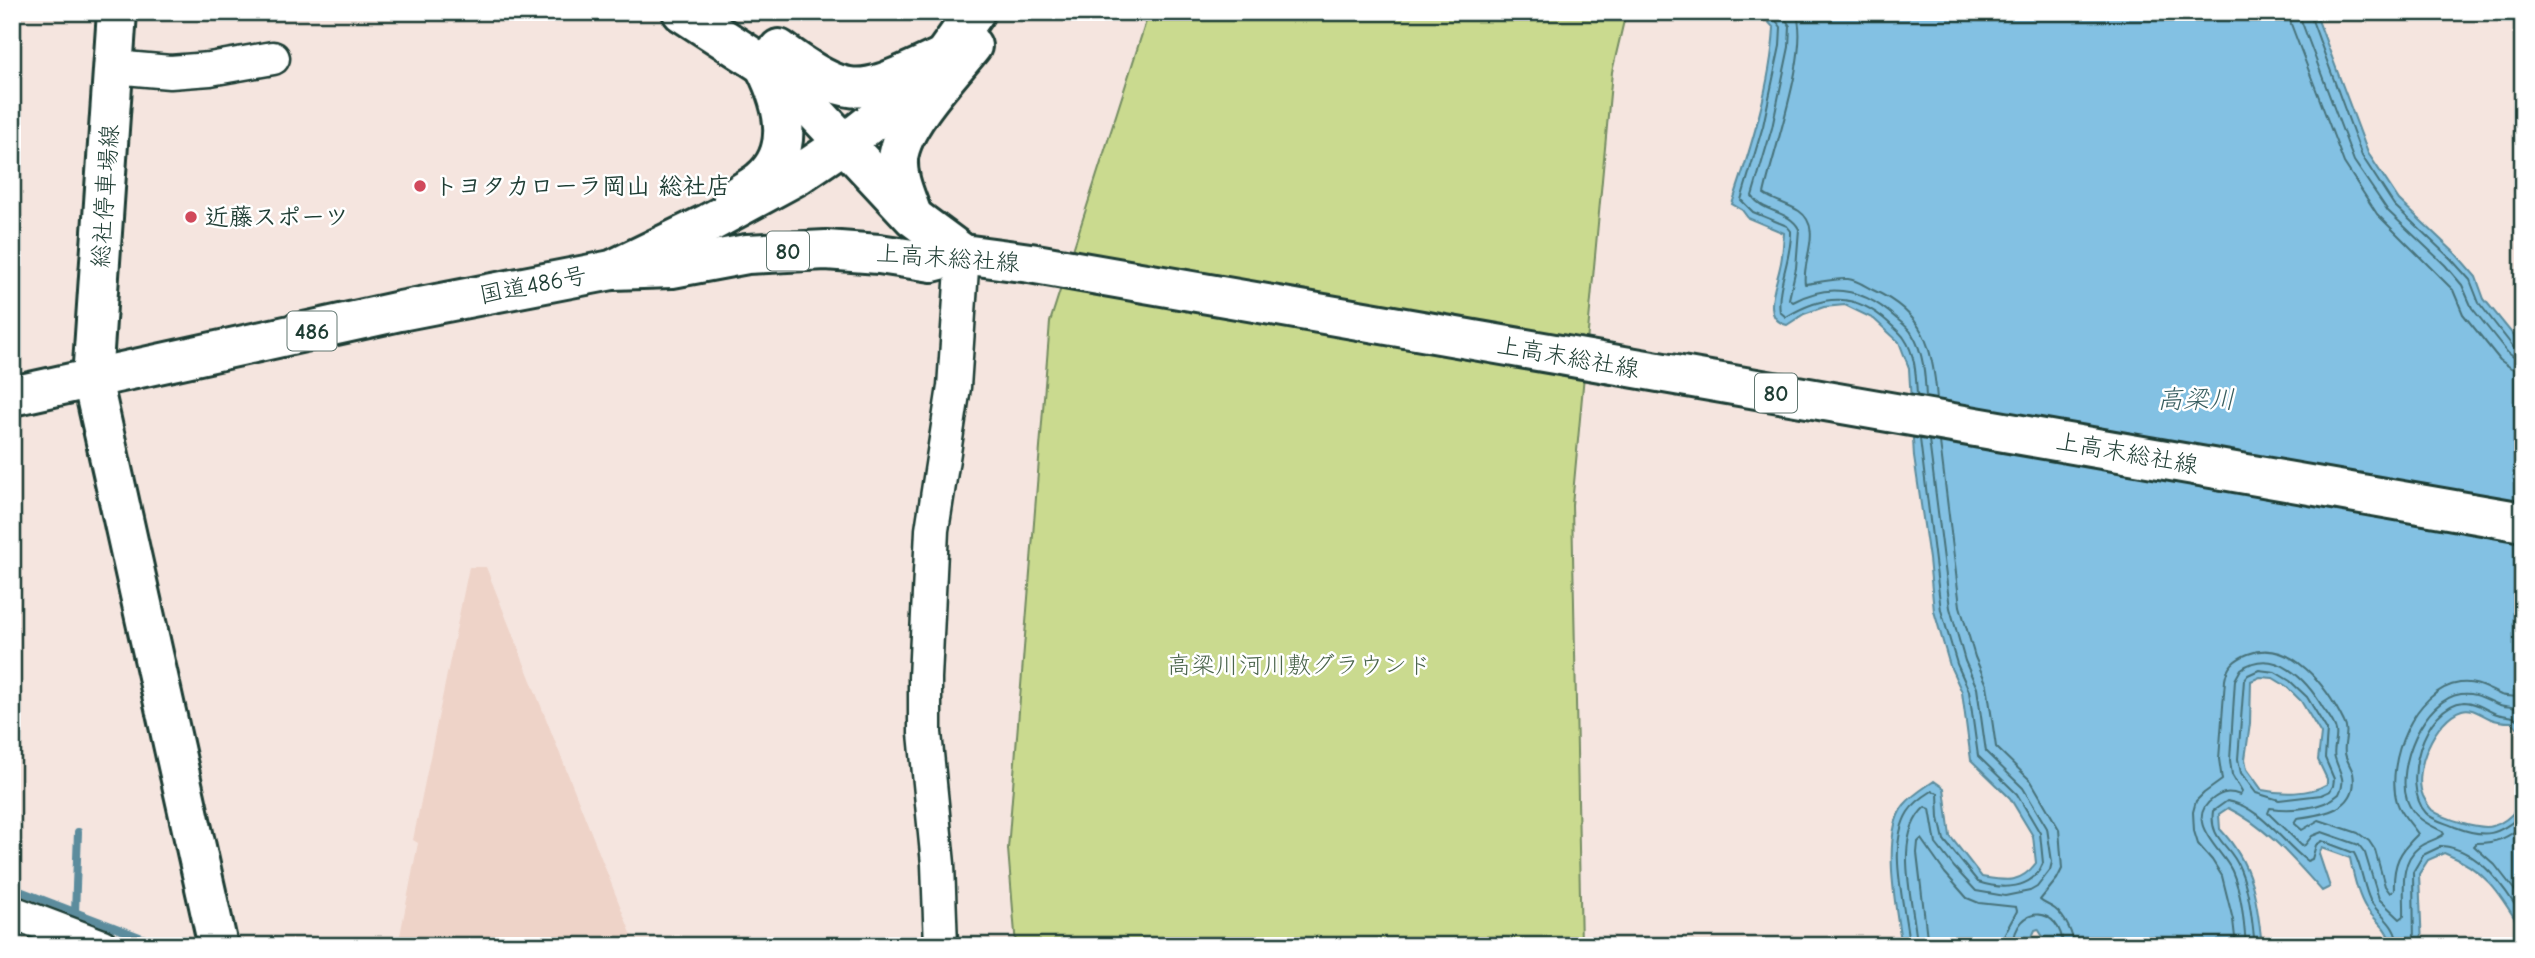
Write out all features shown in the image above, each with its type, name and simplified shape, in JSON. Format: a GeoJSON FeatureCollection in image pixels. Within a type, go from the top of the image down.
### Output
{"type":"FeatureCollection","features":[{"type":"Feature","properties":{"kind":"main road","name":"総社停車場線"},"geometry":{"type":"LineString","coordinates":[[117,12],[92,379],[218,946]]}},
{"type":"Feature","properties":{"kind":"main road","name":"国道486号"},"geometry":{"type":"LineString","coordinates":[[12,396],[400,311],[612,270],[709,223],[796,176],[845,143],[895,104],[943,57],[975,12]]}},
{"type":"Feature","properties":{"kind":"main road"},"geometry":{"type":"LineString","coordinates":[[913,217],[901,183],[898,159],[903,138],[913,121],[975,43],[980,29],[980,12]]}},
{"type":"Feature","properties":{"kind":"main road"},"geometry":{"type":"LineString","coordinates":[[689,16],[725,17],[748,26],[814,75],[835,85],[855,90],[878,86],[943,57]]}},
{"type":"Feature","properties":{"kind":"main road"},"geometry":{"type":"LineString","coordinates":[[689,16],[764,65],[795,91],[913,217],[963,254]]}},
{"type":"Feature","properties":{"kind":"main road"},"geometry":{"type":"LineString","coordinates":[[709,223],[728,202],[762,180],[779,155],[784,139],[784,119],[779,95],[764,65]]}},
{"type":"Feature","properties":{"kind":"main road","name":"上高末総社線"},"geometry":{"type":"LineString","coordinates":[[612,270],[672,268],[747,254],[787,251],[826,250],[879,254],[932,262],[963,254],[1030,263],[2523,522]]}},
{"type":"Feature","properties":{"kind":"street"},"geometry":{"type":"LineString","coordinates":[[114,67],[170,72],[209,69],[273,58]]}},
{"type":"Feature","properties":{"kind":"street"},"geometry":{"type":"LineString","coordinates":[[941,946],[938,864],[925,733],[925,678],[932,530],[954,387],[963,254]]}},
{"type":"Feature","properties":{"kind":"street"},"geometry":{"type":"LineString","coordinates":[[12,912],[102,946]]}},
{"type":"Feature","properties":{"kind":"shaded area"},"geometry":{"type":"Polygon","coordinates":[[[469,567],[486,567],[636,946],[398,946],[418,843],[413,840],[469,567]]]}},
{"type":"Feature","properties":{"kind":"green space","name":"高梁川河川敷グラウンド"},"geometry":{"type":"Polygon","coordinates":[[[1149,12],[1626,12],[1612,72],[1572,505],[1581,946],[1016,946],[1008,849],[1050,322],[1149,12]]]}},
{"type":"Feature","properties":{"kind":"water","name":"高梁川"},"geometry":{"type":"Polygon","coordinates":[[[1759,12],[2315,12],[2368,153],[2399,200],[2456,254],[2476,277],[2484,299],[2523,347],[2523,743],[2519,730],[2512,722],[2496,721],[2473,710],[2462,710],[2443,723],[2435,734],[2423,760],[2420,785],[2432,810],[2471,825],[2497,825],[2523,804],[2523,932],[2499,895],[2482,875],[2444,853],[2428,860],[2419,874],[2422,946],[2392,946],[2384,928],[2363,902],[2350,858],[2322,848],[2319,854],[2330,887],[2322,891],[2267,834],[2228,808],[2219,814],[2220,829],[2240,855],[2252,883],[2262,946],[2049,946],[2038,929],[2028,946],[1902,946],[1892,873],[1893,834],[1904,805],[1914,795],[1934,781],[1944,788],[1950,836],[1982,877],[2006,880],[2024,875],[2036,863],[2033,836],[2010,798],[1971,760],[1962,692],[1950,666],[1934,611],[1914,457],[1909,368],[1899,342],[1874,319],[1845,305],[1824,307],[1804,314],[1787,325],[1779,321],[1774,316],[1772,300],[1782,259],[1784,233],[1748,218],[1732,204],[1764,94],[1774,28],[1759,12]],[[2260,677],[2251,681],[2250,724],[2245,759],[2247,769],[2262,790],[2295,793],[2320,788],[2327,784],[2318,760],[2321,734],[2301,701],[2273,678],[2260,677]]]}},
{"type":"Feature","properties":{"kind":"waterway"},"geometry":{"type":"LineString","coordinates":[[75,913],[78,832]]}},
{"type":"Feature","properties":{"kind":"waterway"},"geometry":{"type":"LineString","coordinates":[[12,888],[163,946]]}},
{"type":"Feature","properties":{"kind":"place","name":"トヨタカローラ岡山 総社店"},"geometry":{"type":"Point","coordinates":[420,186]}},
{"type":"Feature","properties":{"kind":"place","name":"近藤スポーツ"},"geometry":{"type":"Point","coordinates":[191,217]}}]}
